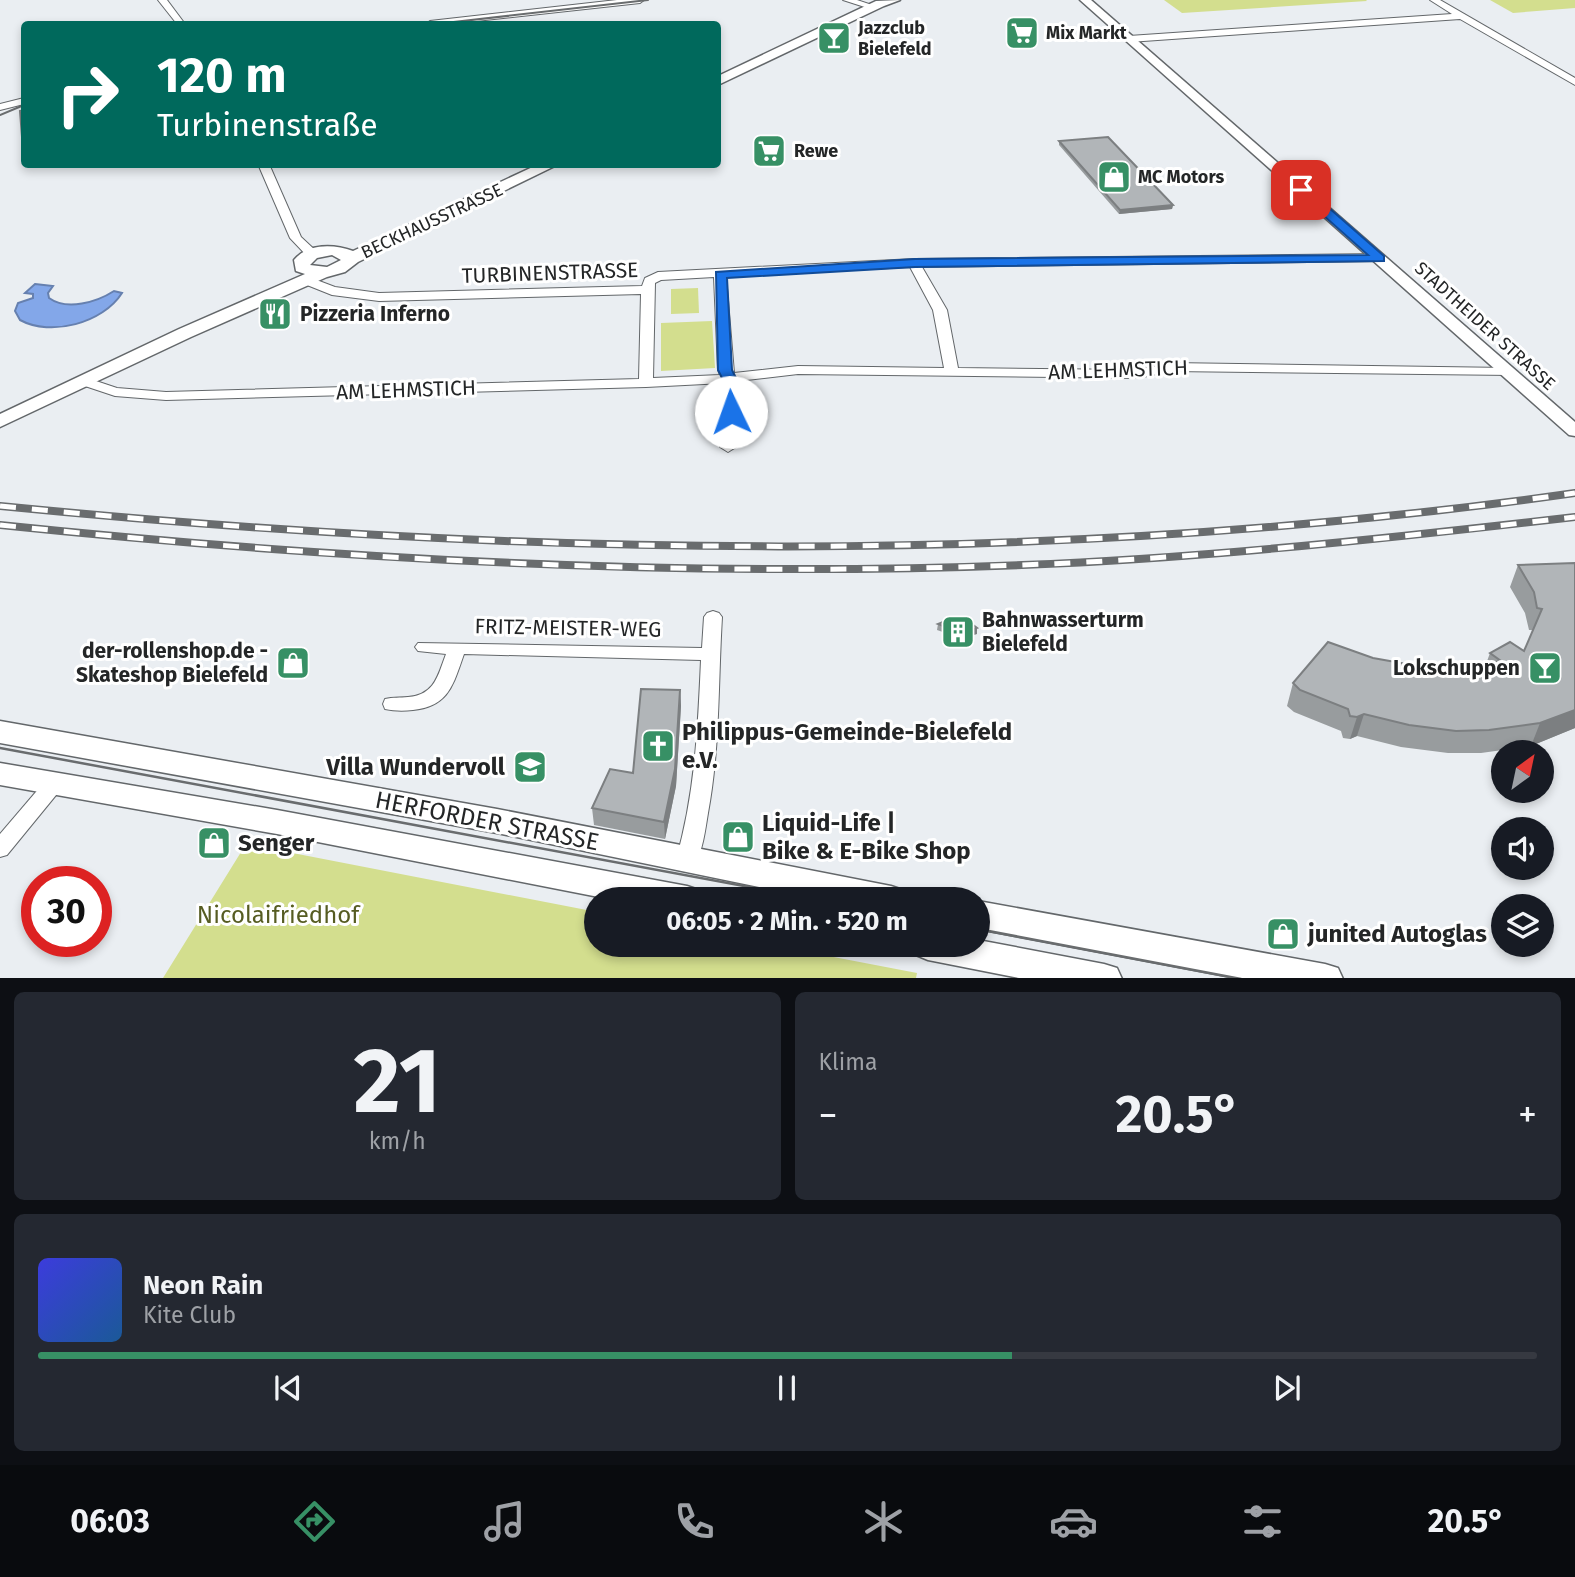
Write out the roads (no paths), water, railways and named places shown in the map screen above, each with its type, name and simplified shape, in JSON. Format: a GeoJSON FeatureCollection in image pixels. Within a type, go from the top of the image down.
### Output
{"type":"FeatureCollection","features":[{"type":"Feature","properties":{"kind":"main road"},"geometry":{"type":"LineString","coordinates":[[721,80],[879,3],[894,0]]}},
{"type":"Feature","properties":{"kind":"main road","name":"BECKHAUSSTRASSE"},"geometry":{"type":"LineString","coordinates":[[347,256],[529,168]]}},
{"type":"Feature","properties":{"kind":"main road","name":"BECKHAUSSTRASSE"},"geometry":{"type":"LineString","coordinates":[[347,256],[543,168]]}},
{"type":"Feature","properties":{"kind":"main road"},"geometry":{"type":"LineString","coordinates":[[0,421],[185,333],[224,318],[312,269],[341,268],[347,256]]}},
{"type":"Feature","properties":{"kind":"main road","name":"HERFORDER STRASSE"},"geometry":{"type":"LineString","coordinates":[[0,732],[497,821],[825,887]]}},
{"type":"Feature","properties":{"kind":"main road","name":"HERFORDER STRASSE"},"geometry":{"type":"LineString","coordinates":[[0,774],[277,822],[619,887]]}},
{"type":"Feature","properties":{"kind":"main road"},"geometry":{"type":"LineString","coordinates":[[990,917],[1325,978]]}},
{"type":"Feature","properties":{"kind":"main road"},"geometry":{"type":"LineString","coordinates":[[990,957],[1104,978]]}},
{"type":"Feature","properties":{"kind":"street"},"geometry":{"type":"LineString","coordinates":[[162,0],[179,21]]}},
{"type":"Feature","properties":{"kind":"street"},"geometry":{"type":"LineString","coordinates":[[452,21],[591,2],[640,0]]}},
{"type":"Feature","properties":{"kind":"street"},"geometry":{"type":"LineString","coordinates":[[847,0],[879,3]]}},
{"type":"Feature","properties":{"kind":"street","name":"STADTHEIDER STRASSE"},"geometry":{"type":"LineString","coordinates":[[1085,0],[1575,431]]}},
{"type":"Feature","properties":{"kind":"street"},"geometry":{"type":"LineString","coordinates":[[1434,0],[1575,82]]}},
{"type":"Feature","properties":{"kind":"street"},"geometry":{"type":"LineString","coordinates":[[1129,39],[1462,16]]}},
{"type":"Feature","properties":{"kind":"street"},"geometry":{"type":"LineString","coordinates":[[0,107],[21,102]]}},
{"type":"Feature","properties":{"kind":"street"},"geometry":{"type":"LineString","coordinates":[[265,168],[312,269]]}},
{"type":"Feature","properties":{"kind":"street","name":"TURBINENSTRASSE"},"geometry":{"type":"LineString","coordinates":[[312,269],[339,292],[379,297],[648,290],[649,281],[658,276],[915,263],[1380,258]]}},
{"type":"Feature","properties":{"kind":"street"},"geometry":{"type":"LineString","coordinates":[[915,263],[940,310],[952,371]]}},
{"type":"Feature","properties":{"kind":"street"},"geometry":{"type":"LineString","coordinates":[[720,274],[725,370],[733,386],[729,447]]}},
{"type":"Feature","properties":{"kind":"street"},"geometry":{"type":"LineString","coordinates":[[646,383],[648,290]]}},
{"type":"Feature","properties":{"kind":"street","name":"AM LEHMSTICH"},"geometry":{"type":"LineString","coordinates":[[84,381],[115,392],[166,396],[646,383],[730,379],[764,372],[798,370],[1138,374],[1171,367],[1507,372]]}},
{"type":"Feature","properties":{"kind":"street"},"geometry":{"type":"LineString","coordinates":[[687,860],[695,830],[703,767],[713,617]]}},
{"type":"Feature","properties":{"kind":"street","name":"FRITZ-MEISTER-WEG"},"geometry":{"type":"LineString","coordinates":[[424,647],[710,654]]}},
{"type":"Feature","properties":{"kind":"street"},"geometry":{"type":"LineString","coordinates":[[392,704],[423,704],[437,696],[457,648]]}},
{"type":"Feature","properties":{"kind":"street"},"geometry":{"type":"LineString","coordinates":[[0,849],[54,784]]}},
{"type":"Feature","properties":{"kind":"water"},"geometry":{"type":"Polygon","coordinates":[[[35,284],[53,286],[48,293],[49,298],[64,304],[82,304],[114,291],[122,293],[102,312],[90,319],[61,327],[46,327],[20,320],[15,311],[18,303],[33,298],[33,294],[25,293],[35,284]]]}},
{"type":"Feature","properties":{"kind":"tram line"},"geometry":{"type":"LineString","coordinates":[[462,21],[648,0]]}},
{"type":"Feature","properties":{"kind":"tram line"},"geometry":{"type":"LineString","coordinates":[[0,115],[21,106]]}},
{"type":"Feature","properties":{"kind":"tram line"},"geometry":{"type":"LineString","coordinates":[[0,748],[749,887]]}},
{"type":"Feature","properties":{"kind":"tram line"},"geometry":{"type":"LineString","coordinates":[[990,931],[1236,978]]}},
{"type":"Feature","properties":{"kind":"railway"},"geometry":{"type":"LineString","coordinates":[[0,506],[393,536],[591,544],[788,546],[985,543],[1182,533],[1379,517],[1575,493]]}},
{"type":"Feature","properties":{"kind":"railway"},"geometry":{"type":"LineString","coordinates":[[0,525],[255,548],[383,556],[510,563],[766,569],[1022,565],[1161,558],[1368,540],[1575,517]]}},
{"type":"Feature","properties":{"kind":"place","name":"Mix Markt"},"geometry":{"type":"Point","coordinates":[1022,33]}},
{"type":"Feature","properties":{"kind":"place","name":"Jazzclub Bielefeld"},"geometry":{"type":"Point","coordinates":[834,38]}},
{"type":"Feature","properties":{"kind":"place","name":"Rewe"},"geometry":{"type":"Point","coordinates":[769,151]}},
{"type":"Feature","properties":{"kind":"place","name":"MC Motors"},"geometry":{"type":"Point","coordinates":[1114,177]}},
{"type":"Feature","properties":{"kind":"place","name":"Pizzeria Inferno"},"geometry":{"type":"Point","coordinates":[275,314]}},
{"type":"Feature","properties":{"kind":"place","name":"Bahnwasserturm Bielefeld"},"geometry":{"type":"Point","coordinates":[958,632]}},
{"type":"Feature","properties":{"kind":"place","name":"der-rollenshop.de - Skateshop Bielefeld"},"geometry":{"type":"Point","coordinates":[293,663]}},
{"type":"Feature","properties":{"kind":"place","name":"Lokschuppen"},"geometry":{"type":"Point","coordinates":[1545,668]}},
{"type":"Feature","properties":{"kind":"place","name":"Philippus-Gemeinde-Bielefeld e.V."},"geometry":{"type":"Point","coordinates":[658,746]}},
{"type":"Feature","properties":{"kind":"place","name":"Villa Wundervoll"},"geometry":{"type":"Point","coordinates":[530,767]}},
{"type":"Feature","properties":{"kind":"place","name":"Liquid-Life | Bike & E-Bike Shop"},"geometry":{"type":"Point","coordinates":[738,837]}},
{"type":"Feature","properties":{"kind":"place","name":"Senger"},"geometry":{"type":"Point","coordinates":[214,843]}},
{"type":"Feature","properties":{"kind":"place","name":"junited Autoglas"},"geometry":{"type":"Point","coordinates":[1283,934]}},
{"type":"Feature","properties":{"kind":"park label","name":"Nicolaifriedhof"},"geometry":{"type":"Point","coordinates":[278,915]}}]}
